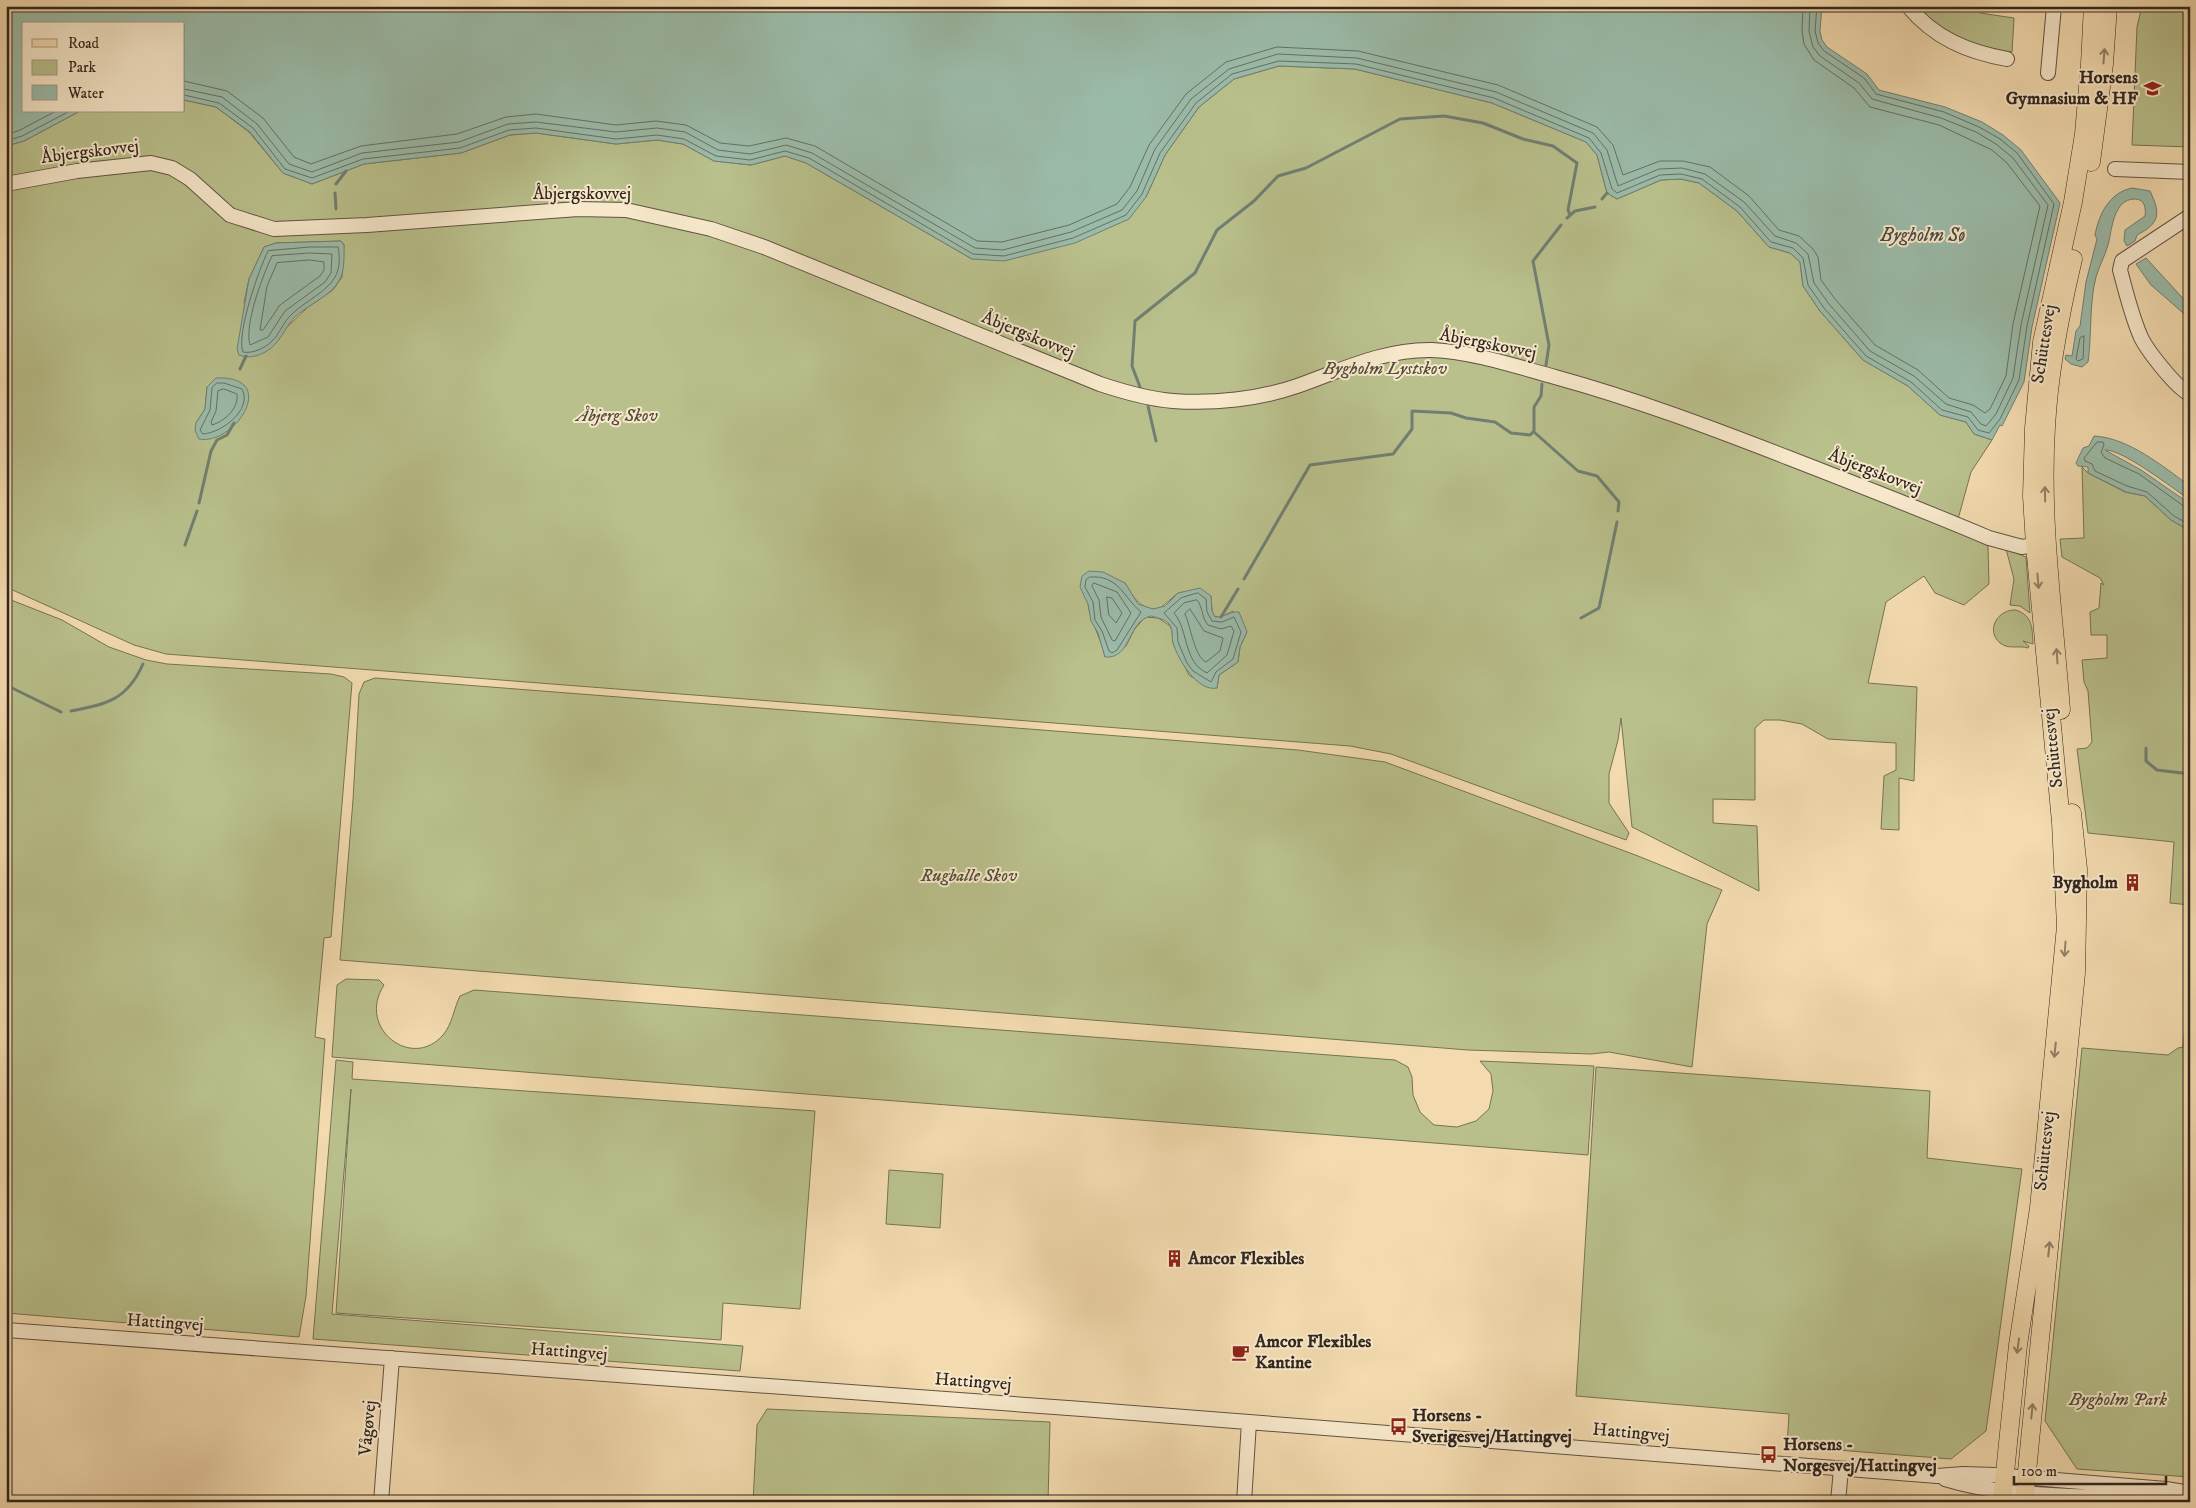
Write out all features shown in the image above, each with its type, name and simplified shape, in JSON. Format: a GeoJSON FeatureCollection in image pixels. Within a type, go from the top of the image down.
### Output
{"type":"FeatureCollection","features":[{"type":"Feature","properties":{"kind":"main road","name":"Schüttesvej"},"geometry":{"type":"LineString","coordinates":[[2004,1489],[2018,1345],[2039,1208],[2066,926],[2063,847],[2034,545],[2032,496],[2037,382],[2042,342],[2072,202],[2084,134],[2093,6]]}},
{"type":"Feature","properties":{"kind":"main road","name":"Schüttesvej"},"geometry":{"type":"LineString","coordinates":[[2025,1491],[2076,974],[2078,927],[2078,869],[2062,721],[2044,496],[2046,428],[2055,344],[2084,208],[2096,136],[2108,6]]}},
{"type":"Feature","properties":{"kind":"street"},"geometry":{"type":"LineString","coordinates":[[1908,6],[1935,32],[1954,44],[1978,54],[2007,59]]}},
{"type":"Feature","properties":{"kind":"street"},"geometry":{"type":"LineString","coordinates":[[2048,73],[2054,6]]}},
{"type":"Feature","properties":{"kind":"street","name":"Åbjergskovvej"},"geometry":{"type":"LineString","coordinates":[[6,184],[77,171],[150,164],[172,168],[230,215],[274,229],[367,226],[578,209],[626,210],[711,229],[764,247],[1100,384],[1136,396],[1173,401],[1216,400],[1265,394],[1294,387],[1378,356],[1396,352],[1430,350],[1460,354],[1612,392],[1711,428],[1989,538],[2022,547],[2034,545]]}},
{"type":"Feature","properties":{"kind":"street"},"geometry":{"type":"LineString","coordinates":[[2114,168],[2190,172]]}},
{"type":"Feature","properties":{"kind":"street"},"geometry":{"type":"LineString","coordinates":[[2190,216],[2122,261],[2120,270],[2140,336],[2173,381],[2182,391],[2190,394]]}},
{"type":"Feature","properties":{"kind":"street","name":"Hattingvej"},"geometry":{"type":"LineString","coordinates":[[6,1330],[1249,1422],[1937,1476],[1956,1482],[2025,1491],[2164,1500],[2190,1494]]}},
{"type":"Feature","properties":{"kind":"street","name":"Vågøvej"},"geometry":{"type":"LineString","coordinates":[[381,1502],[392,1358]]}},
{"type":"Feature","properties":{"kind":"street"},"geometry":{"type":"LineString","coordinates":[[1244,1502],[1249,1422]]}},
{"type":"Feature","properties":{"kind":"street"},"geometry":{"type":"LineString","coordinates":[[1838,1502],[1841,1469]]}},
{"type":"Feature","properties":{"kind":"green space"},"geometry":{"type":"Polygon","coordinates":[[[1917,6],[1969,6],[1980,13],[2014,18],[2012,52],[1985,46],[1960,37],[1938,24],[1917,6]]]}},
{"type":"Feature","properties":{"kind":"green space","name":"Horsens Gymnasium & HF"},"geometry":{"type":"Polygon","coordinates":[[[2142,6],[2190,6],[2190,147],[2132,145],[2137,27],[2142,6]]]}},
{"type":"Feature","properties":{"kind":"green space"},"geometry":{"type":"Polygon","coordinates":[[[1279,66],[1355,69],[1492,103],[1586,142],[1597,155],[1607,193],[1617,199],[1661,180],[1681,179],[1699,183],[1737,211],[1769,247],[1790,253],[1800,262],[1803,286],[1820,311],[1863,360],[1908,386],[1940,415],[1966,422],[1974,434],[1992,440],[1971,472],[1955,530],[1988,546],[1989,584],[1964,605],[1935,593],[1924,576],[1886,602],[1868,683],[1917,687],[1914,781],[1899,778],[1899,830],[1881,829],[1884,776],[1896,770],[1896,743],[1828,739],[1802,724],[1780,720],[1764,720],[1755,728],[1755,800],[1713,799],[1713,823],[1757,826],[1759,891],[1632,827],[1621,718],[1618,740],[1609,774],[1609,803],[1629,833],[1626,840],[1391,754],[1350,746],[166,654],[134,645],[6,587],[6,146],[24,141],[78,112],[185,112],[185,100],[216,107],[249,132],[283,173],[312,184],[364,164],[461,153],[510,135],[536,133],[616,144],[657,140],[683,144],[714,161],[751,165],[785,156],[806,163],[972,259],[1146,197],[1165,155],[1199,107],[1234,79],[1279,66]],[[341,241],[276,243],[264,247],[249,279],[244,303],[285,329],[308,307],[333,290],[342,277],[344,245],[341,241]],[[207,387],[205,409],[196,423],[214,437],[234,425],[207,387]],[[1125,583],[1088,604],[1105,657],[1126,646],[1134,630],[1145,617],[1158,618],[1169,625],[1172,630],[1173,643],[1189,675],[1202,683],[1217,688],[1219,675],[1238,662],[1240,647],[1247,632],[1233,611],[1221,617],[1215,617],[1212,611],[1211,596],[1178,593],[1159,609],[1152,609],[1138,602],[1125,583]]]}},
{"type":"Feature","properties":{"kind":"green space"},"geometry":{"type":"Polygon","coordinates":[[[2082,467],[2088,473],[2125,492],[2145,496],[2171,520],[2190,531],[2190,905],[2170,903],[2174,842],[2088,833],[2077,749],[2087,748],[2092,742],[2088,691],[2084,682],[2082,660],[2107,658],[2107,635],[2091,635],[2090,612],[2099,608],[2101,583],[2104,585],[2100,578],[2062,557],[2060,539],[2084,538],[2082,467]]]}},
{"type":"Feature","properties":{"kind":"green space"},"geometry":{"type":"Polygon","coordinates":[[[2006,549],[2026,557],[2030,613],[2020,606],[2010,605],[2014,579],[2006,549]]]}},
{"type":"Feature","properties":{"kind":"green space"},"geometry":{"type":"Polygon","coordinates":[[[6,598],[62,620],[109,647],[146,660],[167,664],[331,674],[344,677],[352,683],[331,937],[324,938],[315,1037],[325,1039],[306,1296],[299,1337],[6,1313],[6,598]]]}},
{"type":"Feature","properties":{"kind":"green space"},"geometry":{"type":"Polygon","coordinates":[[[2016,610],[2029,619],[2033,644],[2023,641],[2029,646],[2028,648],[2003,645],[1996,638],[1994,632],[1996,621],[1999,617],[2004,613],[2016,610]]]}},
{"type":"Feature","properties":{"kind":"green space","name":"Rugballe Skov"},"geometry":{"type":"Polygon","coordinates":[[[375,678],[1298,750],[1385,762],[1638,856],[1722,890],[1707,924],[1692,1067],[1609,1052],[1591,1054],[1468,1050],[340,960],[353,800],[359,694],[364,682],[375,678]]]}},
{"type":"Feature","properties":{"kind":"green space"},"geometry":{"type":"Polygon","coordinates":[[[346,979],[379,980],[384,985],[377,1001],[377,1016],[382,1029],[391,1040],[403,1046],[417,1048],[430,1045],[443,1035],[449,1026],[460,996],[474,990],[1395,1060],[1408,1067],[1412,1077],[1413,1095],[1420,1112],[1434,1125],[1457,1127],[1476,1121],[1489,1109],[1493,1091],[1491,1074],[1480,1061],[1594,1066],[1588,1155],[332,1057],[337,985],[346,979]]]}},
{"type":"Feature","properties":{"kind":"green space","name":"Bygholm Park"},"geometry":{"type":"Polygon","coordinates":[[[2185,1027],[2190,1028],[2190,1477],[2077,1469],[2045,1421],[2082,1048],[2168,1055],[2183,1047],[2185,1027]]]}},
{"type":"Feature","properties":{"kind":"green space"},"geometry":{"type":"Polygon","coordinates":[[[336,1060],[353,1062],[352,1079],[815,1111],[800,1309],[723,1303],[721,1340],[336,1313],[351,1089],[332,1314],[743,1346],[740,1371],[313,1339],[336,1060]]]}},
{"type":"Feature","properties":{"kind":"green space"},"geometry":{"type":"Polygon","coordinates":[[[1596,1067],[1930,1091],[1927,1158],[2022,1169],[1986,1431],[1951,1459],[1787,1446],[1789,1414],[1576,1396],[1596,1067]]]}},
{"type":"Feature","properties":{"kind":"green space"},"geometry":{"type":"Polygon","coordinates":[[[889,1170],[943,1174],[940,1228],[886,1224],[889,1170]]]}},
{"type":"Feature","properties":{"kind":"green space"},"geometry":{"type":"Polygon","coordinates":[[[767,1409],[1050,1422],[1048,1502],[753,1502],[757,1425],[767,1409]]]}},
{"type":"Feature","properties":{"kind":"water","name":"Bygholm Sø"},"geometry":{"type":"Polygon","coordinates":[[[6,6],[1822,6],[1820,31],[1822,40],[1827,47],[1867,74],[1879,90],[1945,107],[1982,122],[2003,135],[2021,150],[2060,203],[2032,327],[2024,382],[2002,426],[2000,425],[1992,440],[1974,434],[1966,422],[1940,415],[1908,386],[1863,360],[1820,311],[1803,286],[1800,262],[1790,253],[1769,247],[1737,211],[1699,183],[1681,179],[1661,180],[1617,199],[1607,193],[1597,155],[1586,142],[1492,103],[1355,69],[1279,66],[1234,79],[1199,107],[1165,155],[1146,197],[1129,219],[1075,243],[1004,261],[972,259],[806,163],[785,156],[751,165],[714,161],[683,144],[657,140],[616,144],[536,133],[510,135],[461,153],[364,164],[312,184],[283,173],[250,132],[216,107],[185,100],[185,22],[22,22],[22,112],[78,112],[24,141],[6,146],[6,6]]]}},
{"type":"Feature","properties":{"kind":"water"},"geometry":{"type":"Polygon","coordinates":[[[2132,188],[2150,191],[2156,206],[2156,217],[2154,222],[2145,231],[2137,235],[2135,241],[2127,246],[2124,241],[2125,230],[2145,216],[2145,208],[2141,201],[2135,199],[2128,200],[2118,210],[2112,224],[2107,249],[2097,273],[2094,287],[2088,362],[2082,367],[2071,364],[2065,359],[2066,355],[2072,356],[2076,331],[2080,326],[2086,282],[2097,239],[2095,235],[2099,220],[2102,212],[2111,200],[2132,188]]]}},
{"type":"Feature","properties":{"kind":"water"},"geometry":{"type":"Polygon","coordinates":[[[341,241],[344,245],[342,275],[331,291],[294,318],[275,344],[267,351],[246,357],[239,355],[237,349],[249,279],[264,247],[276,243],[341,241]]]}},
{"type":"Feature","properties":{"kind":"water"},"geometry":{"type":"Polygon","coordinates":[[[2146,258],[2190,306],[2190,319],[2151,285],[2136,264],[2146,258]]]}},
{"type":"Feature","properties":{"kind":"water"},"geometry":{"type":"Polygon","coordinates":[[[216,378],[235,380],[246,387],[249,398],[245,410],[237,422],[226,432],[213,438],[199,439],[195,430],[196,423],[205,409],[207,387],[216,378]]]}},
{"type":"Feature","properties":{"kind":"water"},"geometry":{"type":"Polygon","coordinates":[[[2094,436],[2107,438],[2132,447],[2157,462],[2190,486],[2190,500],[2135,462],[2113,451],[2105,450],[2141,470],[2190,504],[2190,531],[2171,520],[2145,496],[2126,492],[2088,473],[2088,467],[2078,466],[2076,463],[2083,448],[2089,446],[2094,436]]]}},
{"type":"Feature","properties":{"kind":"water"},"geometry":{"type":"Polygon","coordinates":[[[1089,571],[1103,572],[1125,583],[1138,604],[1153,609],[1165,606],[1178,593],[1200,588],[1211,596],[1212,611],[1215,617],[1239,612],[1247,632],[1240,647],[1238,662],[1219,675],[1217,688],[1202,685],[1189,673],[1179,657],[1173,643],[1169,624],[1151,616],[1143,619],[1137,625],[1120,652],[1114,656],[1105,657],[1098,633],[1091,621],[1088,604],[1080,587],[1082,576],[1089,571]]]}},
{"type":"Feature","properties":{"kind":"waterway"},"geometry":{"type":"LineString","coordinates":[[1140,387],[1132,366],[1135,321],[1195,273],[1217,230],[1254,201],[1278,176],[1306,168],[1400,119],[1444,116],[1483,123],[1523,139],[1553,146],[1577,163],[1568,210],[1570,215]]}},
{"type":"Feature","properties":{"kind":"waterway"},"geometry":{"type":"LineString","coordinates":[[336,184],[346,171]]}},
{"type":"Feature","properties":{"kind":"waterway"},"geometry":{"type":"LineString","coordinates":[[335,193],[336,209]]}},
{"type":"Feature","properties":{"kind":"waterway"},"geometry":{"type":"LineString","coordinates":[[1602,199],[1607,193]]}},
{"type":"Feature","properties":{"kind":"waterway"},"geometry":{"type":"LineString","coordinates":[[1567,218],[1575,211],[1595,207]]}},
{"type":"Feature","properties":{"kind":"waterway"},"geometry":{"type":"LineString","coordinates":[[1546,365],[1549,345],[1533,261],[1561,225]]}},
{"type":"Feature","properties":{"kind":"waterway"},"geometry":{"type":"LineString","coordinates":[[240,369],[246,356]]}},
{"type":"Feature","properties":{"kind":"waterway"},"geometry":{"type":"LineString","coordinates":[[1244,579],[1310,465],[1393,454],[1412,429],[1412,411],[1451,413],[1466,418],[1495,422],[1511,433],[1530,435],[1534,431],[1534,407],[1541,396],[1542,384]]}},
{"type":"Feature","properties":{"kind":"waterway"},"geometry":{"type":"LineString","coordinates":[[1148,406],[1156,441]]}},
{"type":"Feature","properties":{"kind":"waterway"},"geometry":{"type":"LineString","coordinates":[[199,503],[211,451],[217,440],[227,435],[234,423]]}},
{"type":"Feature","properties":{"kind":"waterway"},"geometry":{"type":"LineString","coordinates":[[1534,432],[1578,471],[1597,476],[1619,502],[1618,511]]}},
{"type":"Feature","properties":{"kind":"waterway"},"geometry":{"type":"LineString","coordinates":[[185,545],[197,511]]}},
{"type":"Feature","properties":{"kind":"waterway"},"geometry":{"type":"LineString","coordinates":[[1581,618],[1599,608],[1617,522]]}},
{"type":"Feature","properties":{"kind":"waterway"},"geometry":{"type":"LineString","coordinates":[[1221,617],[1238,589]]}},
{"type":"Feature","properties":{"kind":"waterway"},"geometry":{"type":"LineString","coordinates":[[71,711],[105,703],[123,693],[137,676],[143,664]]}},
{"type":"Feature","properties":{"kind":"waterway"},"geometry":{"type":"LineString","coordinates":[[6,685],[61,712]]}},
{"type":"Feature","properties":{"kind":"waterway"},"geometry":{"type":"LineString","coordinates":[[2146,748],[2146,761],[2157,770],[2190,774]]}},
{"type":"Feature","properties":{"kind":"place","name":"Horsens Gymnasium & HF"},"geometry":{"type":"Point","coordinates":[2152,88]}},
{"type":"Feature","properties":{"kind":"place","name":"Bygholm"},"geometry":{"type":"Point","coordinates":[2132,883]}},
{"type":"Feature","properties":{"kind":"place","name":"Amcor Flexibles"},"geometry":{"type":"Point","coordinates":[1174,1259]}},
{"type":"Feature","properties":{"kind":"place","name":"Amcor Flexibles Kantine"},"geometry":{"type":"Point","coordinates":[1241,1352]}},
{"type":"Feature","properties":{"kind":"place","name":"Horsens - Sverigesvej/Hattingvej"},"geometry":{"type":"Point","coordinates":[1398,1426]}},
{"type":"Feature","properties":{"kind":"place","name":"Horsens - Norgesvej/Hattingvej"},"geometry":{"type":"Point","coordinates":[1769,1455]}},
{"type":"Feature","properties":{"kind":"park label","name":"Bygholm Lystskov"},"geometry":{"type":"Point","coordinates":[1385,369]}},
{"type":"Feature","properties":{"kind":"park label","name":"Åbjerg Skov"},"geometry":{"type":"Point","coordinates":[617,416]}}]}
